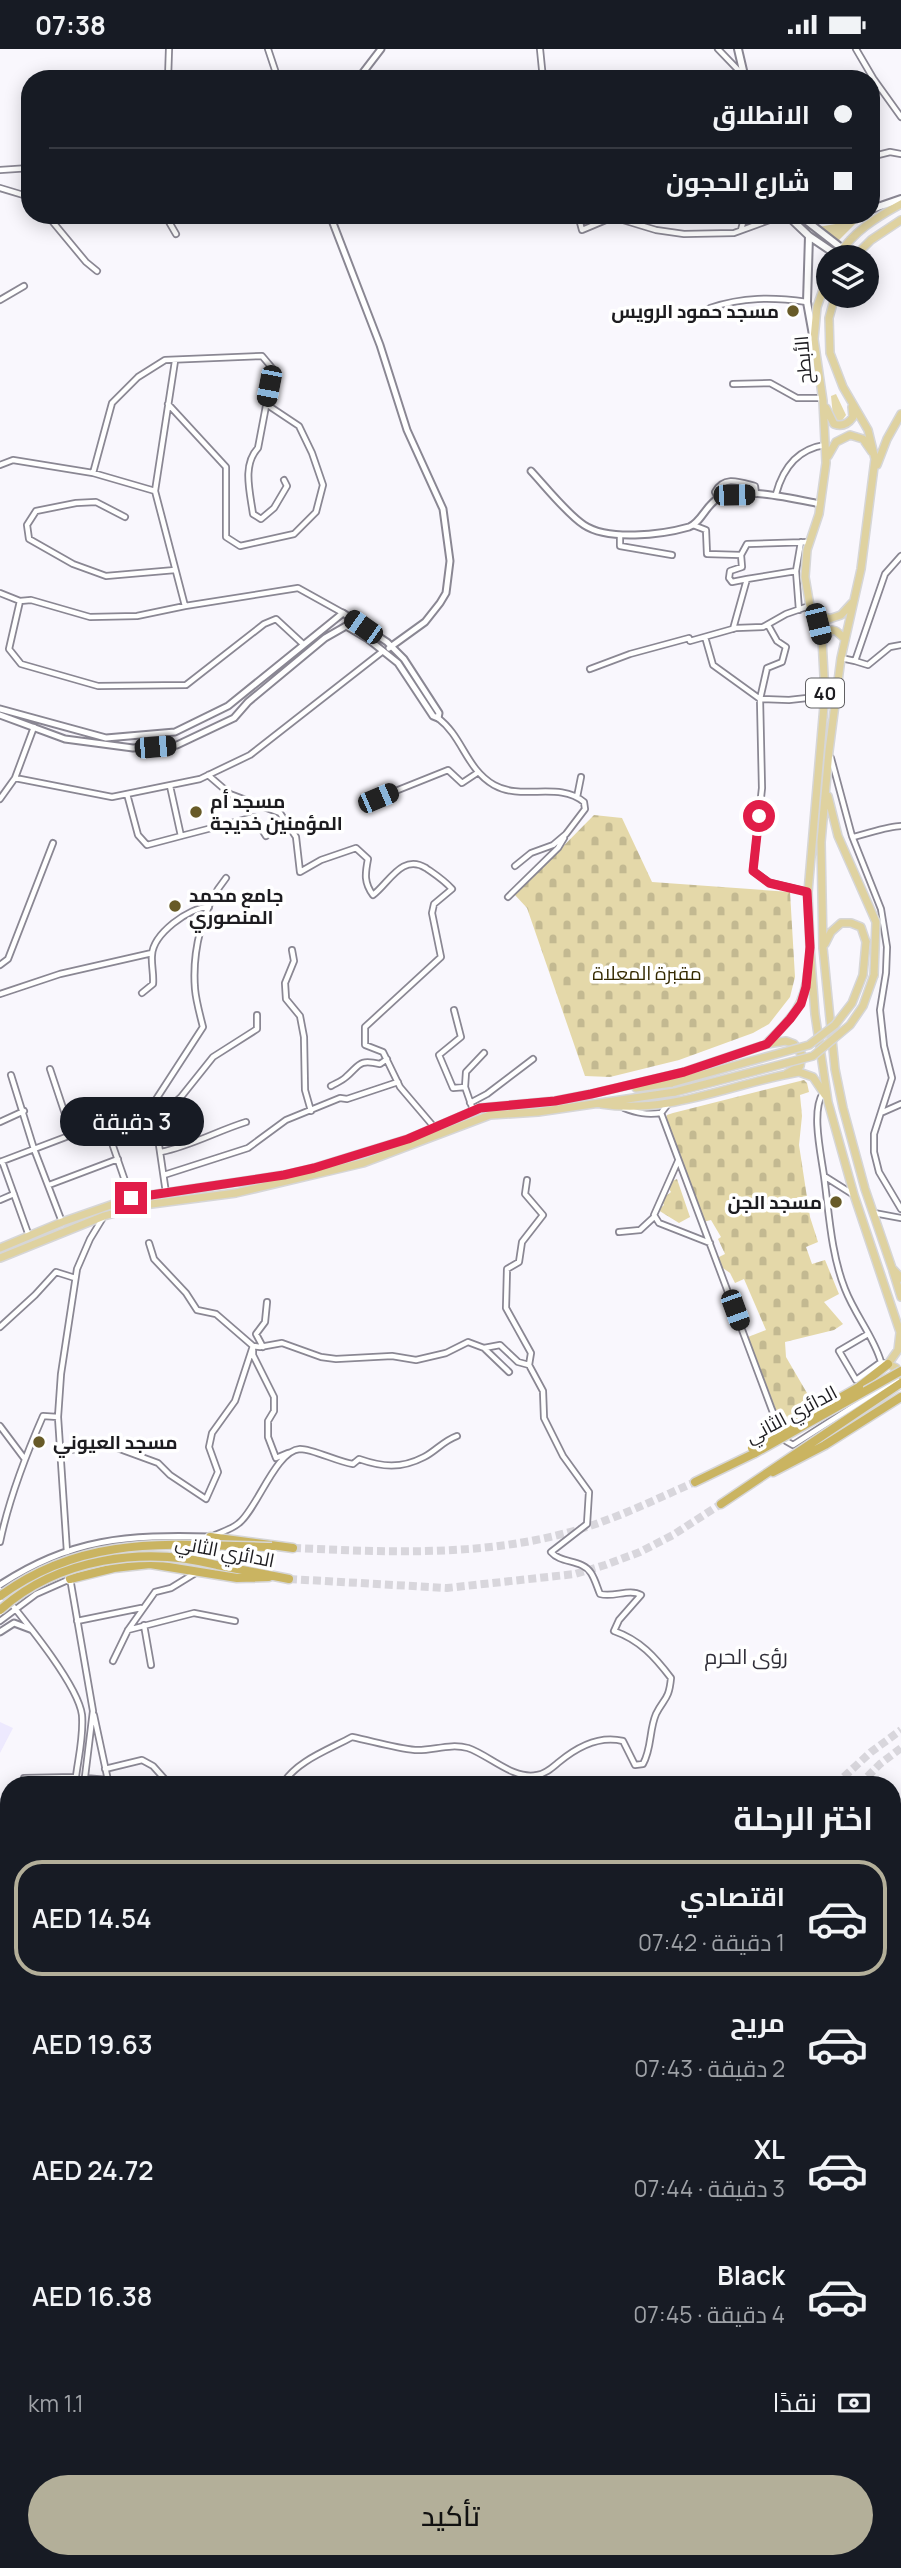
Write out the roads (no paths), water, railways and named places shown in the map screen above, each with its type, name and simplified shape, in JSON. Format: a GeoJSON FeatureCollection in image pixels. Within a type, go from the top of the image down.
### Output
{"type":"FeatureCollection","features":[{"type":"Feature","properties":{"kind":"highway"},"geometry":{"type":"LineString","coordinates":[[753,1450],[859,1387],[884,1363]]}},
{"type":"Feature","properties":{"kind":"highway","name":"الدائري الثاني"},"geometry":{"type":"LineString","coordinates":[[695,1482],[901,1374]]}},
{"type":"Feature","properties":{"kind":"highway","name":"الدائري الثاني"},"geometry":{"type":"LineString","coordinates":[[721,1504],[901,1383]]}},
{"type":"Feature","properties":{"kind":"highway"},"geometry":{"type":"LineString","coordinates":[[787,1462],[901,1397]]}},
{"type":"Feature","properties":{"kind":"highway"},"geometry":{"type":"LineString","coordinates":[[210,1537],[252,1541],[272,1547]]}},
{"type":"Feature","properties":{"kind":"highway","name":"الدائري الثاني"},"geometry":{"type":"LineString","coordinates":[[0,1596],[61,1562],[104,1550],[147,1544],[293,1548]]}},
{"type":"Feature","properties":{"kind":"highway","name":"الدائري الثاني"},"geometry":{"type":"LineString","coordinates":[[0,1610],[45,1580],[81,1566],[114,1559],[165,1556],[289,1579]]}},
{"type":"Feature","properties":{"kind":"highway"},"geometry":{"type":"LineString","coordinates":[[70,1579],[114,1568],[150,1564],[237,1578],[269,1577]]}},
{"type":"Feature","properties":{"kind":"main road"},"geometry":{"type":"LineString","coordinates":[[738,49],[743,70]]}},
{"type":"Feature","properties":{"kind":"main road"},"geometry":{"type":"LineString","coordinates":[[880,207],[901,202]]}},
{"type":"Feature","properties":{"kind":"main road"},"geometry":{"type":"LineString","coordinates":[[880,215],[901,202]]}},
{"type":"Feature","properties":{"kind":"main road"},"geometry":{"type":"LineString","coordinates":[[866,245],[901,221]]}},
{"type":"Feature","properties":{"kind":"main road"},"geometry":{"type":"LineString","coordinates":[[795,224],[823,245]]}},
{"type":"Feature","properties":{"kind":"main road"},"geometry":{"type":"LineString","coordinates":[[808,224],[829,245]]}},
{"type":"Feature","properties":{"kind":"main road"},"geometry":{"type":"LineString","coordinates":[[848,245],[867,224]]}},
{"type":"Feature","properties":{"kind":"main road"},"geometry":{"type":"LineString","coordinates":[[809,236],[807,302],[814,339]]}},
{"type":"Feature","properties":{"kind":"main road","name":"الأبطح"},"geometry":{"type":"LineString","coordinates":[[817,308],[814,339],[826,445]]}},
{"type":"Feature","properties":{"kind":"main road","name":"الأبطح"},"geometry":{"type":"LineString","coordinates":[[832,308],[829,318],[830,353],[836,371],[868,430],[875,459],[874,476]]}},
{"type":"Feature","properties":{"kind":"main road"},"geometry":{"type":"LineString","coordinates":[[823,400],[834,424],[839,426],[845,425],[853,417],[850,399]]}},
{"type":"Feature","properties":{"kind":"main road"},"geometry":{"type":"LineString","coordinates":[[901,414],[881,452],[874,476],[856,595],[841,658],[821,842],[823,948],[835,1069],[843,1108],[873,1213],[901,1297]]}},
{"type":"Feature","properties":{"kind":"main road"},"geometry":{"type":"LineString","coordinates":[[826,463],[830,449],[836,442],[850,435],[863,439],[875,459]]}},
{"type":"Feature","properties":{"kind":"main road","name":"40"},"geometry":{"type":"LineString","coordinates":[[826,445],[820,504],[805,542],[805,577],[822,639],[825,696],[807,892],[814,1014],[828,1102],[854,1195],[901,1334]]}},
{"type":"Feature","properties":{"kind":"main road"},"geometry":{"type":"LineString","coordinates":[[812,608],[829,619],[850,606],[856,595]]}},
{"type":"Feature","properties":{"kind":"main road"},"geometry":{"type":"LineString","coordinates":[[822,639],[832,630],[845,638]]}},
{"type":"Feature","properties":{"kind":"main road"},"geometry":{"type":"LineString","coordinates":[[0,1248],[62,1222],[131,1198],[314,1168],[408,1139],[480,1108],[675,1092],[813,1056],[850,1025],[863,1006],[874,975],[876,922],[838,836],[826,786]]}},
{"type":"Feature","properties":{"kind":"main road"},"geometry":{"type":"LineString","coordinates":[[0,1258],[104,1216],[144,1205],[236,1193],[363,1163],[490,1115],[538,1112],[672,1083],[809,1045],[835,1025],[852,1003],[863,975],[866,942],[861,927],[852,923],[841,923],[831,932],[823,948]]}},
{"type":"Feature","properties":{"kind":"main road"},"geometry":{"type":"LineString","coordinates":[[767,1044],[801,1004],[806,987],[810,947]]}},
{"type":"Feature","properties":{"kind":"main road"},"geometry":{"type":"LineString","coordinates":[[592,1099],[767,1044],[786,1041],[794,1044],[802,1055],[800,1066],[786,1074]]}},
{"type":"Feature","properties":{"kind":"main road"},"geometry":{"type":"LineString","coordinates":[[592,1099],[623,1108],[668,1104],[799,1072],[808,1073],[819,1084],[828,1102]]}},
{"type":"Feature","properties":{"kind":"main road"},"geometry":{"type":"LineString","coordinates":[[892,1268],[901,1278]]}},
{"type":"Feature","properties":{"kind":"main road"},"geometry":{"type":"LineString","coordinates":[[901,1334],[898,1350],[884,1363],[901,1374]]}},
{"type":"Feature","properties":{"kind":"street"},"geometry":{"type":"LineString","coordinates":[[168,70],[169,49]]}},
{"type":"Feature","properties":{"kind":"street"},"geometry":{"type":"LineString","coordinates":[[268,49],[275,70]]}},
{"type":"Feature","properties":{"kind":"street"},"geometry":{"type":"LineString","coordinates":[[365,70],[381,49]]}},
{"type":"Feature","properties":{"kind":"street"},"geometry":{"type":"LineString","coordinates":[[540,49],[541,70]]}},
{"type":"Feature","properties":{"kind":"street"},"geometry":{"type":"LineString","coordinates":[[718,49],[738,70]]}},
{"type":"Feature","properties":{"kind":"street"},"geometry":{"type":"LineString","coordinates":[[856,49],[868,70]]}},
{"type":"Feature","properties":{"kind":"street"},"geometry":{"type":"LineString","coordinates":[[880,88],[901,117]]}},
{"type":"Feature","properties":{"kind":"street"},"geometry":{"type":"LineString","coordinates":[[880,154],[890,152],[901,154]]}},
{"type":"Feature","properties":{"kind":"street"},"geometry":{"type":"LineString","coordinates":[[0,170],[21,169]]}},
{"type":"Feature","properties":{"kind":"street"},"geometry":{"type":"LineString","coordinates":[[0,188],[21,194]]}},
{"type":"Feature","properties":{"kind":"street"},"geometry":{"type":"LineString","coordinates":[[54,224],[86,262],[97,271]]}},
{"type":"Feature","properties":{"kind":"street"},"geometry":{"type":"LineString","coordinates":[[170,224],[176,234]]}},
{"type":"Feature","properties":{"kind":"street"},"geometry":{"type":"LineString","coordinates":[[15,778],[112,797],[170,786],[208,775],[250,755],[383,651],[425,622],[446,593],[450,561],[443,509],[407,430],[380,345],[333,224]]}},
{"type":"Feature","properties":{"kind":"street"},"geometry":{"type":"LineString","coordinates":[[580,224],[582,230],[596,224]]}},
{"type":"Feature","properties":{"kind":"street"},"geometry":{"type":"LineString","coordinates":[[636,224],[656,230],[684,233],[734,233],[759,224]]}},
{"type":"Feature","properties":{"kind":"street"},"geometry":{"type":"LineString","coordinates":[[741,230],[743,224]]}},
{"type":"Feature","properties":{"kind":"street"},"geometry":{"type":"LineString","coordinates":[[0,300],[24,286]]}},
{"type":"Feature","properties":{"kind":"street"},"geometry":{"type":"LineString","coordinates":[[710,307],[736,299],[788,299],[807,302]]}},
{"type":"Feature","properties":{"kind":"street"},"geometry":{"type":"LineString","coordinates":[[93,473],[112,403],[138,377],[165,360],[262,356],[272,369],[258,448],[250,456],[248,467],[253,514],[261,519],[274,508],[287,486],[284,480]]}},
{"type":"Feature","properties":{"kind":"street"},"geometry":{"type":"LineString","coordinates":[[175,361],[155,491],[185,606]]}},
{"type":"Feature","properties":{"kind":"street"},"geometry":{"type":"LineString","coordinates":[[733,384],[765,382],[797,398],[823,400]]}},
{"type":"Feature","properties":{"kind":"street"},"geometry":{"type":"LineString","coordinates":[[169,404],[226,467],[226,537],[240,546],[294,534],[316,512],[323,485],[299,426],[266,404]]}},
{"type":"Feature","properties":{"kind":"street"},"geometry":{"type":"LineString","coordinates":[[775,494],[781,475],[791,461],[815,446],[826,445]]}},
{"type":"Feature","properties":{"kind":"street"},"geometry":{"type":"LineString","coordinates":[[0,465],[13,460],[93,473],[155,491]]}},
{"type":"Feature","properties":{"kind":"street"},"geometry":{"type":"LineString","coordinates":[[531,471],[582,524],[597,531],[627,536],[693,525],[706,530],[707,554],[741,555]]}},
{"type":"Feature","properties":{"kind":"street"},"geometry":{"type":"LineString","coordinates":[[718,498],[715,492],[719,485],[730,480],[755,486],[757,495]]}},
{"type":"Feature","properties":{"kind":"street"},"geometry":{"type":"LineString","coordinates":[[693,525],[718,498],[775,494],[820,504]]}},
{"type":"Feature","properties":{"kind":"street"},"geometry":{"type":"LineString","coordinates":[[125,517],[96,502],[44,509],[36,511],[27,525],[29,539],[73,564],[106,576],[175,570]]}},
{"type":"Feature","properties":{"kind":"street"},"geometry":{"type":"LineString","coordinates":[[620,535],[620,547],[672,555]]}},
{"type":"Feature","properties":{"kind":"street"},"geometry":{"type":"LineString","coordinates":[[796,571],[732,582],[729,578],[730,571],[742,567],[741,555],[747,544],[805,542],[796,571],[799,610]]}},
{"type":"Feature","properties":{"kind":"street"},"geometry":{"type":"LineString","coordinates":[[855,661],[885,575],[901,556]]}},
{"type":"Feature","properties":{"kind":"street"},"geometry":{"type":"LineString","coordinates":[[733,629],[747,579]]}},
{"type":"Feature","properties":{"kind":"street"},"geometry":{"type":"LineString","coordinates":[[0,593],[20,601],[31,600],[90,617],[137,616],[298,588],[343,613],[391,647],[404,659],[439,713],[439,718]]}},
{"type":"Feature","properties":{"kind":"street"},"geometry":{"type":"LineString","coordinates":[[20,601],[9,649],[21,664],[98,686],[186,685],[264,624],[276,619],[303,644]]}},
{"type":"Feature","properties":{"kind":"street"},"geometry":{"type":"LineString","coordinates":[[590,669],[689,638],[690,641],[733,629],[768,625],[799,610],[812,608]]}},
{"type":"Feature","properties":{"kind":"street"},"geometry":{"type":"LineString","coordinates":[[0,709],[106,738],[175,731],[228,706],[343,613]]}},
{"type":"Feature","properties":{"kind":"street"},"geometry":{"type":"LineString","coordinates":[[336,619],[398,663],[433,716],[439,718],[459,740],[477,773],[496,787],[524,794],[565,792],[584,802],[585,809],[558,848],[508,897]]}},
{"type":"Feature","properties":{"kind":"street"},"geometry":{"type":"LineString","coordinates":[[768,625],[777,641],[786,647],[782,662],[767,668],[760,699],[762,788],[753,871],[769,883],[807,892]]}},
{"type":"Feature","properties":{"kind":"street"},"geometry":{"type":"LineString","coordinates":[[0,715],[65,739],[133,748],[177,745],[234,718],[248,702],[325,638],[346,626]]}},
{"type":"Feature","properties":{"kind":"street"},"geometry":{"type":"LineString","coordinates":[[705,637],[713,665],[760,699],[789,700],[825,696]]}},
{"type":"Feature","properties":{"kind":"street"},"geometry":{"type":"LineString","coordinates":[[841,658],[868,665],[890,647],[901,645]]}},
{"type":"Feature","properties":{"kind":"street"},"geometry":{"type":"LineString","coordinates":[[0,799],[15,778],[34,727]]}},
{"type":"Feature","properties":{"kind":"street"},"geometry":{"type":"LineString","coordinates":[[829,751],[853,837],[881,909],[887,947],[880,1010],[884,1047],[892,1078],[874,1134],[874,1151],[879,1172],[901,1209]]}},
{"type":"Feature","properties":{"kind":"street"},"geometry":{"type":"LineString","coordinates":[[372,806],[378,798],[448,770],[462,783],[477,773]]}},
{"type":"Feature","properties":{"kind":"street"},"geometry":{"type":"LineString","coordinates":[[208,775],[230,794],[280,813],[296,837],[300,872],[321,860],[356,848],[368,859],[365,876],[367,888],[373,895],[398,869],[410,863],[419,864],[444,880],[452,889],[434,904],[432,913],[441,957],[365,1027],[365,1045],[383,1052],[398,1082],[434,1128]]}},
{"type":"Feature","properties":{"kind":"street"},"geometry":{"type":"LineString","coordinates":[[577,797],[581,776]]}},
{"type":"Feature","properties":{"kind":"street"},"geometry":{"type":"LineString","coordinates":[[170,786],[181,836]]}},
{"type":"Feature","properties":{"kind":"street"},"geometry":{"type":"LineString","coordinates":[[127,794],[138,835],[147,845],[254,817],[266,836]]}},
{"type":"Feature","properties":{"kind":"street"},"geometry":{"type":"LineString","coordinates":[[853,837],[901,826]]}},
{"type":"Feature","properties":{"kind":"street"},"geometry":{"type":"LineString","coordinates":[[515,866],[531,853],[553,845],[566,834]]}},
{"type":"Feature","properties":{"kind":"street"},"geometry":{"type":"LineString","coordinates":[[0,965],[8,959],[53,843]]}},
{"type":"Feature","properties":{"kind":"street"},"geometry":{"type":"LineString","coordinates":[[29,1236],[1,1162],[153,1104],[203,1027],[195,989],[196,954],[213,894],[226,879]]}},
{"type":"Feature","properties":{"kind":"street"},"geometry":{"type":"LineString","coordinates":[[142,993],[153,983],[152,953],[167,930],[186,912],[199,907],[209,907]]}},
{"type":"Feature","properties":{"kind":"street"},"geometry":{"type":"LineString","coordinates":[[292,950],[294,961],[285,983],[286,999],[300,1016],[304,1037],[305,1090],[311,1111]]}},
{"type":"Feature","properties":{"kind":"street"},"geometry":{"type":"LineString","coordinates":[[0,993],[60,974],[152,953]]}},
{"type":"Feature","properties":{"kind":"street"},"geometry":{"type":"LineString","coordinates":[[454,1010],[461,1037],[439,1055],[453,1088],[466,1087]]}},
{"type":"Feature","properties":{"kind":"street"},"geometry":{"type":"LineString","coordinates":[[156,1119],[181,1097],[212,1057],[257,1029],[257,1015]]}},
{"type":"Feature","properties":{"kind":"street"},"geometry":{"type":"LineString","coordinates":[[473,1111],[466,1087],[466,1072],[484,1053]]}},
{"type":"Feature","properties":{"kind":"street"},"geometry":{"type":"LineString","coordinates":[[331,1086],[346,1078],[354,1066],[366,1061],[380,1064],[387,1059]]}},
{"type":"Feature","properties":{"kind":"street"},"geometry":{"type":"LineString","coordinates":[[470,1103],[487,1094],[533,1059]]}},
{"type":"Feature","properties":{"kind":"street"},"geometry":{"type":"LineString","coordinates":[[50,1069],[72,1135]]}},
{"type":"Feature","properties":{"kind":"street"},"geometry":{"type":"LineString","coordinates":[[11,1075],[34,1149],[62,1222]]}},
{"type":"Feature","properties":{"kind":"street"},"geometry":{"type":"LineString","coordinates":[[164,1175],[248,1148],[286,1120],[340,1098],[347,1099],[398,1082]]}},
{"type":"Feature","properties":{"kind":"street"},"geometry":{"type":"LineString","coordinates":[[824,1092],[818,1101],[824,1176],[828,1216],[843,1286],[857,1318],[868,1334],[884,1363],[856,1380],[839,1351],[868,1334]]}},
{"type":"Feature","properties":{"kind":"street"},"geometry":{"type":"LineString","coordinates":[[153,1104],[166,1193]]}},
{"type":"Feature","properties":{"kind":"street"},"geometry":{"type":"LineString","coordinates":[[623,1108],[639,1114],[661,1113],[668,1104]]}},
{"type":"Feature","properties":{"kind":"street"},"geometry":{"type":"LineString","coordinates":[[882,1113],[901,1104]]}},
{"type":"Feature","properties":{"kind":"street"},"geometry":{"type":"LineString","coordinates":[[0,1122],[24,1111]]}},
{"type":"Feature","properties":{"kind":"street"},"geometry":{"type":"LineString","coordinates":[[661,1113],[786,1441],[793,1445],[901,1374]]}},
{"type":"Feature","properties":{"kind":"street"},"geometry":{"type":"LineString","coordinates":[[161,1152],[193,1144],[221,1130],[246,1122]]}},
{"type":"Feature","properties":{"kind":"street"},"geometry":{"type":"LineString","coordinates":[[105,1123],[131,1198]]}},
{"type":"Feature","properties":{"kind":"street"},"geometry":{"type":"LineString","coordinates":[[49,1185],[118,1159]]}},
{"type":"Feature","properties":{"kind":"street"},"geometry":{"type":"LineString","coordinates":[[619,1231],[640,1230],[655,1216],[679,1161]]}},
{"type":"Feature","properties":{"kind":"street"},"geometry":{"type":"LineString","coordinates":[[824,1176],[854,1195]]}},
{"type":"Feature","properties":{"kind":"street"},"geometry":{"type":"LineString","coordinates":[[288,1776],[306,1762],[352,1737],[416,1750],[454,1745],[471,1749],[519,1773],[535,1776],[548,1771],[574,1750],[602,1739],[623,1741],[635,1765],[643,1764],[649,1755],[653,1724],[657,1713],[666,1703],[671,1678],[646,1649],[629,1637],[614,1631],[619,1620],[641,1595],[635,1591],[606,1596],[600,1594],[590,1570],[578,1563],[556,1558],[551,1552],[587,1524],[589,1492],[564,1457],[544,1417],[543,1391],[529,1365],[531,1353],[506,1308],[507,1269],[519,1262],[522,1242],[543,1215],[525,1194],[527,1180]]}},
{"type":"Feature","properties":{"kind":"street"},"geometry":{"type":"LineString","coordinates":[[0,1200],[14,1194]]}},
{"type":"Feature","properties":{"kind":"street"},"geometry":{"type":"LineString","coordinates":[[873,1213],[901,1217]]}},
{"type":"Feature","properties":{"kind":"street"},"geometry":{"type":"LineString","coordinates":[[104,1216],[77,1269],[61,1374],[58,1417],[70,1579],[107,1776]]}},
{"type":"Feature","properties":{"kind":"street"},"geometry":{"type":"LineString","coordinates":[[655,1216],[659,1223],[710,1243]]}},
{"type":"Feature","properties":{"kind":"street"},"geometry":{"type":"LineString","coordinates":[[149,1243],[155,1259],[186,1293],[197,1310],[216,1314],[253,1346],[282,1343],[321,1357],[336,1359],[392,1356],[416,1360],[446,1353],[468,1342],[485,1348],[509,1372]]}},
{"type":"Feature","properties":{"kind":"street"},"geometry":{"type":"LineString","coordinates":[[0,1327],[35,1296],[56,1272],[75,1278]]}},
{"type":"Feature","properties":{"kind":"street"},"geometry":{"type":"LineString","coordinates":[[263,1347],[256,1334],[265,1322],[267,1303]]}},
{"type":"Feature","properties":{"kind":"street"},"geometry":{"type":"LineString","coordinates":[[485,1348],[499,1345],[518,1362],[529,1365]]}},
{"type":"Feature","properties":{"kind":"street"},"geometry":{"type":"LineString","coordinates":[[61,1451],[94,1447],[117,1448],[158,1462],[170,1475],[206,1499],[218,1472],[209,1447],[212,1433],[236,1401],[253,1346]]}},
{"type":"Feature","properties":{"kind":"street"},"geometry":{"type":"LineString","coordinates":[[253,1346],[253,1355],[274,1397],[274,1411],[268,1421],[268,1437],[276,1458],[301,1449],[341,1462],[353,1464],[359,1459],[379,1466],[395,1467],[425,1457],[447,1440],[457,1436]]}},
{"type":"Feature","properties":{"kind":"street"},"geometry":{"type":"LineString","coordinates":[[0,1542],[24,1458],[43,1416],[58,1417]]}},
{"type":"Feature","properties":{"kind":"street"},"geometry":{"type":"LineString","coordinates":[[0,1426],[24,1458]]}},
{"type":"Feature","properties":{"kind":"street"},"geometry":{"type":"LineString","coordinates":[[0,1584],[37,1562],[67,1549],[121,1537],[210,1537],[231,1528],[248,1514],[273,1473],[290,1453]]}},
{"type":"Feature","properties":{"kind":"street"},"geometry":{"type":"LineString","coordinates":[[231,1528],[232,1539]]}},
{"type":"Feature","properties":{"kind":"street"},"geometry":{"type":"LineString","coordinates":[[113,1661],[142,1607],[155,1592],[171,1588],[197,1572]]}},
{"type":"Feature","properties":{"kind":"street"},"geometry":{"type":"LineString","coordinates":[[0,1621],[36,1594],[70,1579]]}},
{"type":"Feature","properties":{"kind":"street"},"geometry":{"type":"LineString","coordinates":[[0,1590],[78,1700],[82,1715],[82,1742],[76,1776]]}},
{"type":"Feature","properties":{"kind":"street"},"geometry":{"type":"LineString","coordinates":[[77,1621],[142,1607]]}},
{"type":"Feature","properties":{"kind":"street"},"geometry":{"type":"LineString","coordinates":[[128,1630],[194,1613],[234,1621]]}},
{"type":"Feature","properties":{"kind":"street"},"geometry":{"type":"LineString","coordinates":[[0,1633],[14,1623],[30,1629]]}},
{"type":"Feature","properties":{"kind":"street"},"geometry":{"type":"LineString","coordinates":[[144,1625],[151,1665]]}},
{"type":"Feature","properties":{"kind":"street"},"geometry":{"type":"LineString","coordinates":[[85,1776],[93,1711]]}},
{"type":"Feature","properties":{"kind":"street"},"geometry":{"type":"LineString","coordinates":[[105,1769],[142,1760],[153,1766],[162,1776]]}},
{"type":"Feature","properties":{"kind":"tunnel"},"geometry":{"type":"LineString","coordinates":[[293,1548],[433,1551],[502,1546],[570,1532],[602,1522],[695,1482]]}},
{"type":"Feature","properties":{"kind":"tunnel"},"geometry":{"type":"LineString","coordinates":[[289,1579],[447,1588],[575,1574],[640,1552],[673,1535],[721,1504]]}},
{"type":"Feature","properties":{"kind":"tunnel"},"geometry":{"type":"LineString","coordinates":[[845,1776],[901,1730]]}},
{"type":"Feature","properties":{"kind":"tunnel"},"geometry":{"type":"LineString","coordinates":[[868,1776],[901,1748]]}},
{"type":"Feature","properties":{"kind":"place","name":"مسجد حمود الرويس"},"geometry":{"type":"Point","coordinates":[793,311]}},
{"type":"Feature","properties":{"kind":"place","name":"مسجد أم المؤمنين خديجة"},"geometry":{"type":"Point","coordinates":[196,812]}},
{"type":"Feature","properties":{"kind":"place","name":"جامع محمد المنصوري"},"geometry":{"type":"Point","coordinates":[175,906]}},
{"type":"Feature","properties":{"kind":"place","name":"مسجد الجن"},"geometry":{"type":"Point","coordinates":[836,1202]}},
{"type":"Feature","properties":{"kind":"place","name":"مسجد العيوني"},"geometry":{"type":"Point","coordinates":[39,1442]}},
{"type":"Feature","properties":{"kind":"district","name":"رؤى الحرم"},"geometry":{"type":"Point","coordinates":[746,1656]}},
{"type":"Feature","properties":{"kind":"park label","name":"مقبرة المعلاة"},"geometry":{"type":"Point","coordinates":[647,973]}}]}
